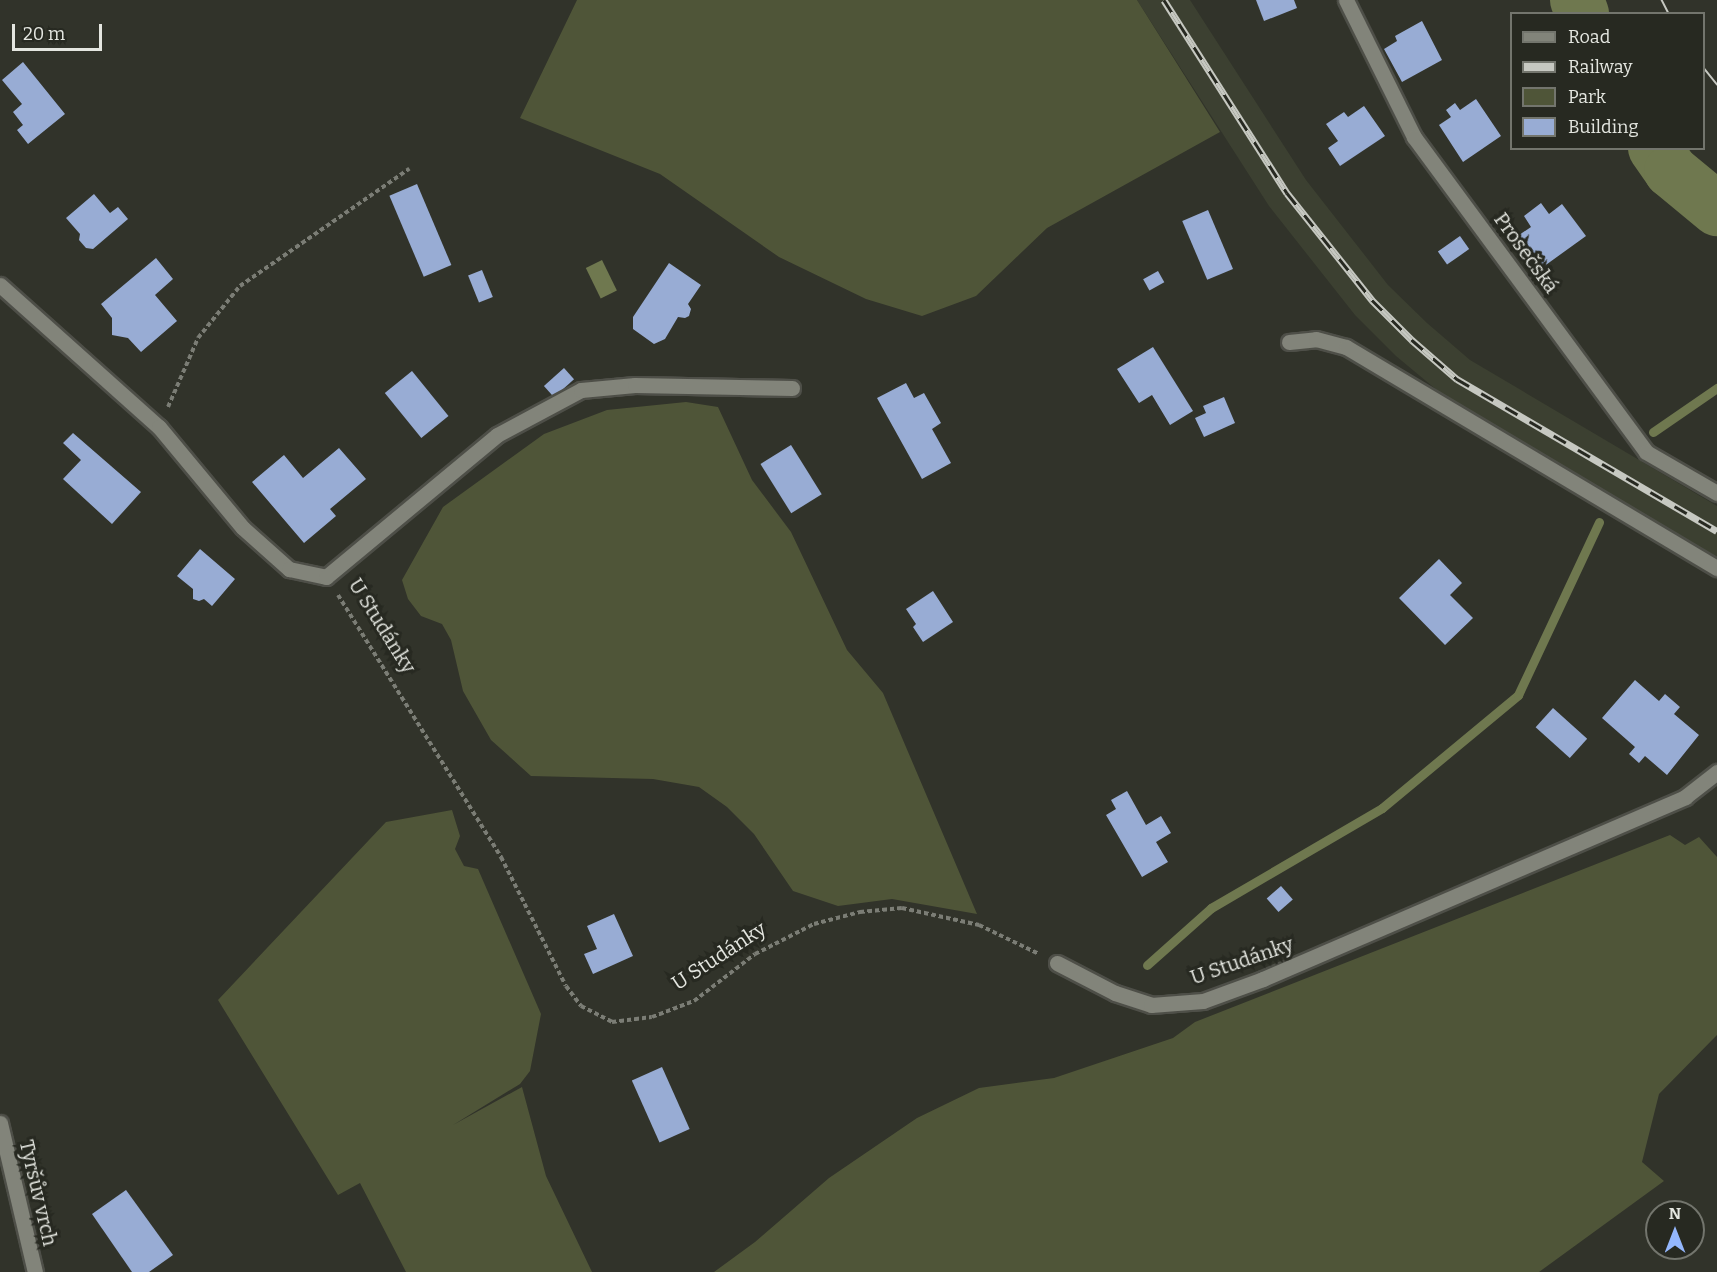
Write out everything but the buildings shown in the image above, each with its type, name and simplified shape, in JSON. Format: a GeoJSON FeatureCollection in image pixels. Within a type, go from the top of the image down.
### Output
{"type":"FeatureCollection","features":[{"type":"Feature","properties":{"kind":"street","name":"Prosečská"},"geometry":{"type":"LineString","coordinates":[[1346,0],[1414,137],[1646,452],[1717,493]]}},
{"type":"Feature","properties":{"kind":"street","name":"U Studánky"},"geometry":{"type":"LineString","coordinates":[[0,285],[159,427],[243,528],[289,569],[326,577]]}},
{"type":"Feature","properties":{"kind":"street"},"geometry":{"type":"LineString","coordinates":[[1289,342],[1316,339],[1346,347],[1717,568]]}},
{"type":"Feature","properties":{"kind":"street"},"geometry":{"type":"LineString","coordinates":[[326,577],[497,435],[580,390],[635,385],[792,388]]}},
{"type":"Feature","properties":{"kind":"street","name":"U Studánky"},"geometry":{"type":"LineString","coordinates":[[1057,963],[1115,993],[1150,1005],[1203,1001],[1263,979],[1685,797],[1717,772]]}},
{"type":"Feature","properties":{"kind":"street","name":"Tyršův vrch"},"geometry":{"type":"LineString","coordinates":[[0,1123],[35,1272]]}},
{"type":"Feature","properties":{"kind":"path"},"geometry":{"type":"LineString","coordinates":[[159,427],[198,338],[240,286],[409,169]]}},
{"type":"Feature","properties":{"kind":"path","name":"U Studánky"},"geometry":{"type":"LineString","coordinates":[[326,577],[501,857],[551,958],[581,1006],[612,1022],[652,1017],[694,1001],[755,954],[814,924],[861,912],[902,908],[979,925],[1057,963]]}},
{"type":"Feature","properties":{"kind":"shaded area"},"geometry":{"type":"Polygon","coordinates":[[[1137,0],[1190,0],[1306,180],[1388,285],[1427,323],[1470,360],[1717,506],[1717,557],[1444,396],[1396,356],[1355,315],[1269,206],[1137,0]]]}},
{"type":"Feature","properties":{"kind":"shaded area"},"geometry":{"type":"Polygon","coordinates":[[[602,260],[617,291],[601,298],[586,268],[602,260]]]}},
{"type":"Feature","properties":{"kind":"green space"},"geometry":{"type":"Polygon","coordinates":[[[577,0],[1137,0],[1220,132],[1047,228],[976,296],[922,316],[866,299],[779,257],[660,174],[520,118],[577,0]]]}},
{"type":"Feature","properties":{"kind":"green space"},"geometry":{"type":"Polygon","coordinates":[[[686,402],[718,407],[752,480],[791,532],[847,650],[883,693],[977,914],[892,899],[838,906],[793,891],[754,834],[727,807],[699,787],[653,779],[531,776],[491,740],[463,691],[451,640],[442,624],[421,616],[408,599],[402,580],[443,507],[544,434],[607,410],[686,402]]]}},
{"type":"Feature","properties":{"kind":"green space"},"geometry":{"type":"Polygon","coordinates":[[[452,810],[460,836],[455,849],[464,866],[478,869],[541,1014],[530,1071],[520,1084],[453,1125],[522,1087],[546,1176],[592,1272],[406,1272],[360,1183],[338,1195],[218,1000],[386,822],[452,810]]]}},
{"type":"Feature","properties":{"kind":"green space"},"geometry":{"type":"Polygon","coordinates":[[[1670,835],[1685,845],[1699,837],[1717,857],[1717,1035],[1659,1094],[1642,1162],[1664,1181],[1539,1272],[714,1272],[755,1242],[829,1178],[917,1118],[979,1088],[1054,1078],[1173,1038],[1195,1022],[1670,835]]]}},
{"type":"Feature","properties":{"kind":"waterway"},"geometry":{"type":"LineString","coordinates":[[1577,0],[1581,12]]}},
{"type":"Feature","properties":{"kind":"waterway"},"geometry":{"type":"LineString","coordinates":[[1656,150],[1671,171],[1717,209]]}},
{"type":"Feature","properties":{"kind":"waterway"},"geometry":{"type":"LineString","coordinates":[[1653,432],[1717,388]]}},
{"type":"Feature","properties":{"kind":"waterway"},"geometry":{"type":"LineString","coordinates":[[1147,965],[1211,908],[1382,808],[1518,695],[1599,522]]}},
{"type":"Feature","properties":{"kind":"tram line"},"geometry":{"type":"LineString","coordinates":[[1662,0],[1668,12]]}},
{"type":"Feature","properties":{"kind":"tram line"},"geometry":{"type":"LineString","coordinates":[[1705,69],[1717,84]]}},
{"type":"Feature","properties":{"kind":"railway"},"geometry":{"type":"LineString","coordinates":[[1164,0],[1287,193],[1372,300],[1412,340],[1457,379],[1717,531]]}}]}
